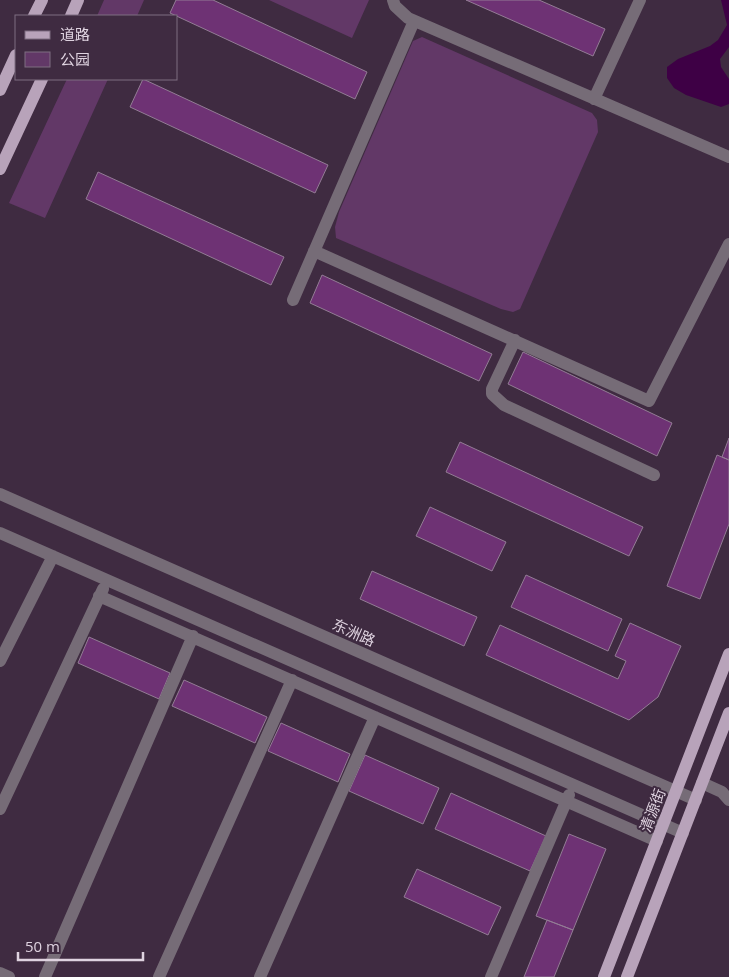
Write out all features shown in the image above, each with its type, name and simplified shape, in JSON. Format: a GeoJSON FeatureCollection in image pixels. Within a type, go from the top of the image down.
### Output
{"type":"FeatureCollection","features":[{"type":"Feature","properties":{"kind":"main road"},"geometry":{"type":"LineString","coordinates":[[34,15],[42,0]]}},
{"type":"Feature","properties":{"kind":"main road"},"geometry":{"type":"LineString","coordinates":[[70,15],[78,0]]}},
{"type":"Feature","properties":{"kind":"main road"},"geometry":{"type":"LineString","coordinates":[[0,90],[15,57]]}},
{"type":"Feature","properties":{"kind":"main road"},"geometry":{"type":"LineString","coordinates":[[0,169],[42,80]]}},
{"type":"Feature","properties":{"kind":"main road","name":"清源街"},"geometry":{"type":"LineString","coordinates":[[604,977],[729,654]]}},
{"type":"Feature","properties":{"kind":"main road"},"geometry":{"type":"LineString","coordinates":[[627,977],[729,713]]}},
{"type":"Feature","properties":{"kind":"street"},"geometry":{"type":"LineString","coordinates":[[393,0],[395,6],[414,21],[729,157]]}},
{"type":"Feature","properties":{"kind":"street"},"geometry":{"type":"LineString","coordinates":[[594,99],[640,0]]}},
{"type":"Feature","properties":{"kind":"street"},"geometry":{"type":"LineString","coordinates":[[293,300],[414,21]]}},
{"type":"Feature","properties":{"kind":"street"},"geometry":{"type":"LineString","coordinates":[[314,251],[649,401],[729,244]]}},
{"type":"Feature","properties":{"kind":"street"},"geometry":{"type":"LineString","coordinates":[[514,340],[492,389],[492,394],[504,405],[654,475]]}},
{"type":"Feature","properties":{"kind":"street","name":"东洲路"},"geometry":{"type":"LineString","coordinates":[[0,494],[696,800]]}},
{"type":"Feature","properties":{"kind":"street"},"geometry":{"type":"LineString","coordinates":[[0,533],[683,833]]}},
{"type":"Feature","properties":{"kind":"street"},"geometry":{"type":"LineString","coordinates":[[0,660],[53,556]]}},
{"type":"Feature","properties":{"kind":"street"},"geometry":{"type":"LineString","coordinates":[[0,809],[107,580]]}},
{"type":"Feature","properties":{"kind":"street"},"geometry":{"type":"LineString","coordinates":[[100,596],[657,841]]}},
{"type":"Feature","properties":{"kind":"street"},"geometry":{"type":"LineString","coordinates":[[44,977],[192,636]]}},
{"type":"Feature","properties":{"kind":"street"},"geometry":{"type":"LineString","coordinates":[[159,977],[292,680]]}},
{"type":"Feature","properties":{"kind":"street"},"geometry":{"type":"LineString","coordinates":[[260,977],[375,717]]}},
{"type":"Feature","properties":{"kind":"street"},"geometry":{"type":"LineString","coordinates":[[702,782],[722,792],[729,800]]}},
{"type":"Feature","properties":{"kind":"street"},"geometry":{"type":"LineString","coordinates":[[491,977],[573,785]]}},
{"type":"Feature","properties":{"kind":"street"},"geometry":{"type":"LineString","coordinates":[[0,972],[9,977]]}},
{"type":"Feature","properties":{"kind":"green space"},"geometry":{"type":"Polygon","coordinates":[[[104,0],[144,0],[137,15],[97,15],[104,0]]]}},
{"type":"Feature","properties":{"kind":"green space"},"geometry":{"type":"Polygon","coordinates":[[[269,0],[369,0],[352,38],[269,0]]]}},
{"type":"Feature","properties":{"kind":"green space"},"geometry":{"type":"Polygon","coordinates":[[[422,37],[592,113],[597,120],[598,132],[520,309],[513,312],[501,309],[336,238],[335,227],[339,212],[413,41],[422,37]]]}},
{"type":"Feature","properties":{"kind":"green space"},"geometry":{"type":"Polygon","coordinates":[[[67,80],[108,80],[45,218],[9,203],[67,80]]]}},
{"type":"Feature","properties":{"kind":"shaded area"},"geometry":{"type":"Polygon","coordinates":[[[721,0],[729,0],[729,47],[720,59],[721,67],[729,79],[729,104],[721,107],[686,95],[674,88],[667,78],[667,67],[678,59],[710,46],[718,40],[727,25],[721,0]]]}},
{"type":"Feature","properties":{"kind":"building"},"geometry":{"type":"Polygon","coordinates":[[[176,0],[213,0],[367,72],[355,99],[178,17],[178,15],[170,13],[176,0]]]}},
{"type":"Feature","properties":{"kind":"building"},"geometry":{"type":"Polygon","coordinates":[[[466,0],[539,0],[605,29],[593,56],[466,0]]]}},
{"type":"Feature","properties":{"kind":"building"},"geometry":{"type":"Polygon","coordinates":[[[143,80],[145,80],[328,165],[315,193],[130,107],[143,80]]]}},
{"type":"Feature","properties":{"kind":"building"},"geometry":{"type":"Polygon","coordinates":[[[98,172],[284,257],[271,285],[86,199],[98,172]]]}},
{"type":"Feature","properties":{"kind":"building"},"geometry":{"type":"Polygon","coordinates":[[[322,275],[492,354],[479,381],[310,303],[322,275]]]}},
{"type":"Feature","properties":{"kind":"building"},"geometry":{"type":"Polygon","coordinates":[[[523,352],[672,423],[657,456],[508,384],[523,352]]]}},
{"type":"Feature","properties":{"kind":"building"},"geometry":{"type":"Polygon","coordinates":[[[729,438],[729,460],[722,457],[729,438]]]}},
{"type":"Feature","properties":{"kind":"building"},"geometry":{"type":"Polygon","coordinates":[[[460,442],[643,527],[629,556],[446,472],[460,442]]]}},
{"type":"Feature","properties":{"kind":"building"},"geometry":{"type":"Polygon","coordinates":[[[717,455],[729,460],[729,524],[700,599],[667,586],[717,455]]]}},
{"type":"Feature","properties":{"kind":"building"},"geometry":{"type":"Polygon","coordinates":[[[430,507],[506,542],[492,571],[416,536],[430,507]]]}},
{"type":"Feature","properties":{"kind":"building"},"geometry":{"type":"Polygon","coordinates":[[[372,571],[477,617],[464,646],[360,599],[372,571]]]}},
{"type":"Feature","properties":{"kind":"building"},"geometry":{"type":"Polygon","coordinates":[[[526,575],[622,619],[608,651],[511,607],[526,575]]]}},
{"type":"Feature","properties":{"kind":"building"},"geometry":{"type":"Polygon","coordinates":[[[630,623],[681,646],[658,697],[629,720],[486,655],[500,625],[618,679],[626,661],[615,656],[630,623]]]}},
{"type":"Feature","properties":{"kind":"building"},"geometry":{"type":"Polygon","coordinates":[[[89,637],[170,673],[159,699],[78,663],[89,637]]]}},
{"type":"Feature","properties":{"kind":"building"},"geometry":{"type":"Polygon","coordinates":[[[184,680],[267,717],[255,743],[172,706],[184,680]]]}},
{"type":"Feature","properties":{"kind":"building"},"geometry":{"type":"Polygon","coordinates":[[[281,723],[350,754],[338,782],[268,751],[281,723]]]}},
{"type":"Feature","properties":{"kind":"building"},"geometry":{"type":"Polygon","coordinates":[[[365,755],[439,788],[423,824],[349,791],[365,755]]]}},
{"type":"Feature","properties":{"kind":"building"},"geometry":{"type":"Polygon","coordinates":[[[451,793],[546,836],[530,871],[435,829],[451,793]]]}},
{"type":"Feature","properties":{"kind":"building"},"geometry":{"type":"Polygon","coordinates":[[[569,834],[606,849],[573,930],[536,916],[569,834]]]}},
{"type":"Feature","properties":{"kind":"building"},"geometry":{"type":"Polygon","coordinates":[[[417,869],[501,907],[488,935],[404,897],[417,869]]]}},
{"type":"Feature","properties":{"kind":"building"},"geometry":{"type":"Polygon","coordinates":[[[547,920],[573,930],[554,977],[524,977],[547,920]]]}}]}
